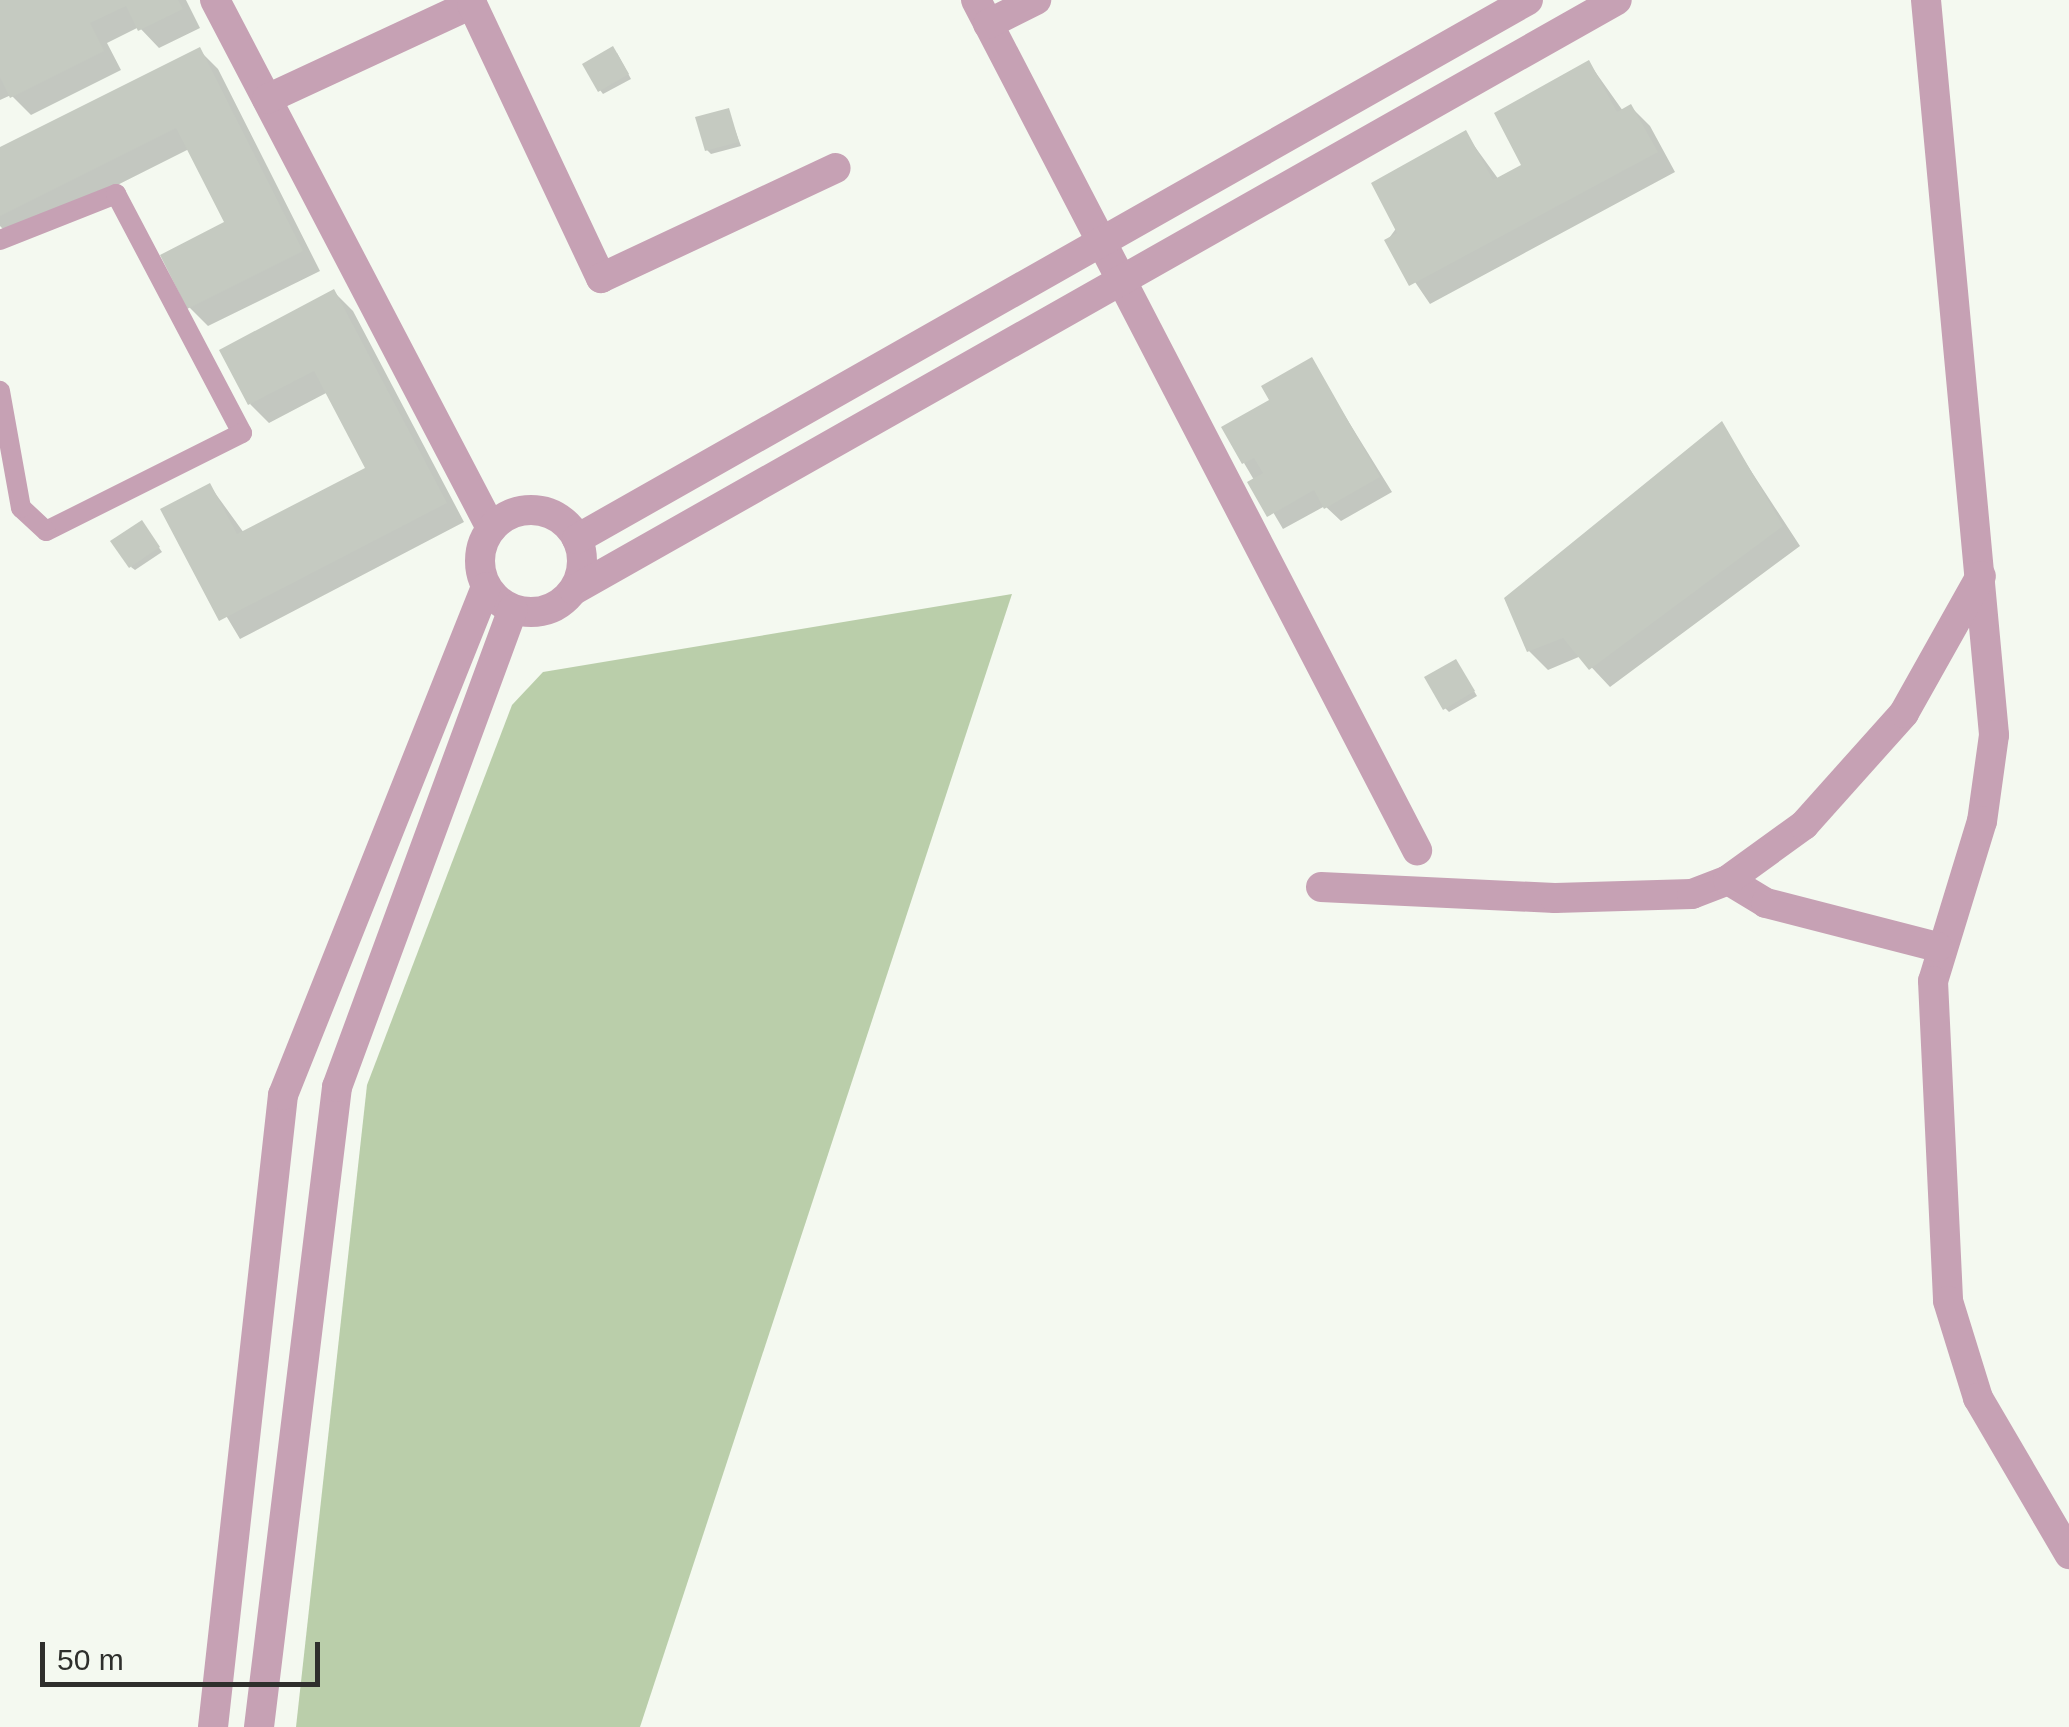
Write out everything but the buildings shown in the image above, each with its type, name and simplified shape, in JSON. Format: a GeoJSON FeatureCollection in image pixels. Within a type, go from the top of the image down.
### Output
{"type":"FeatureCollection","features":[{"type":"Feature","properties":{"kind":"street"},"geometry":{"type":"LineString","coordinates":[[213,1727],[283,1096],[486,587],[480,562],[491,528],[216,0]]}},
{"type":"Feature","properties":{"kind":"street"},"geometry":{"type":"LineString","coordinates":[[1036,0],[982,12],[1417,850]]}},
{"type":"Feature","properties":{"kind":"street"},"geometry":{"type":"LineString","coordinates":[[577,539],[1528,0]]}},
{"type":"Feature","properties":{"kind":"street"},"geometry":{"type":"LineString","coordinates":[[486,587],[512,609],[535,612],[1617,0]]}},
{"type":"Feature","properties":{"kind":"street"},"geometry":{"type":"LineString","coordinates":[[1926,0],[1983,574],[1994,735],[1982,821],[1938,947],[1948,1301],[1978,1398],[2069,1554]]}},
{"type":"Feature","properties":{"kind":"street"},"geometry":{"type":"LineString","coordinates":[[267,99],[472,4],[601,278],[836,168]]}},
{"type":"Feature","properties":{"kind":"street"},"geometry":{"type":"LineString","coordinates":[[491,528],[527,510],[565,522],[577,539],[574,590]]}},
{"type":"Feature","properties":{"kind":"street"},"geometry":{"type":"LineString","coordinates":[[1321,887],[1605,898],[1692,894],[1728,880],[1804,826],[1904,713],[1983,574]]}},
{"type":"Feature","properties":{"kind":"street"},"geometry":{"type":"LineString","coordinates":[[259,1727],[337,1087],[512,609]]}},
{"type":"Feature","properties":{"kind":"street"},"geometry":{"type":"LineString","coordinates":[[1728,880],[1766,903],[1938,947]]}},
{"type":"Feature","properties":{"kind":"lane"},"geometry":{"type":"LineString","coordinates":[[0,240],[116,194],[242,434],[46,532],[21,508],[0,391]]}},
{"type":"Feature","properties":{"kind":"green space"},"geometry":{"type":"Polygon","coordinates":[[[1012,594],[640,1727],[296,1727],[367,1085],[512,705],[543,672],[1012,594]]]}}]}
